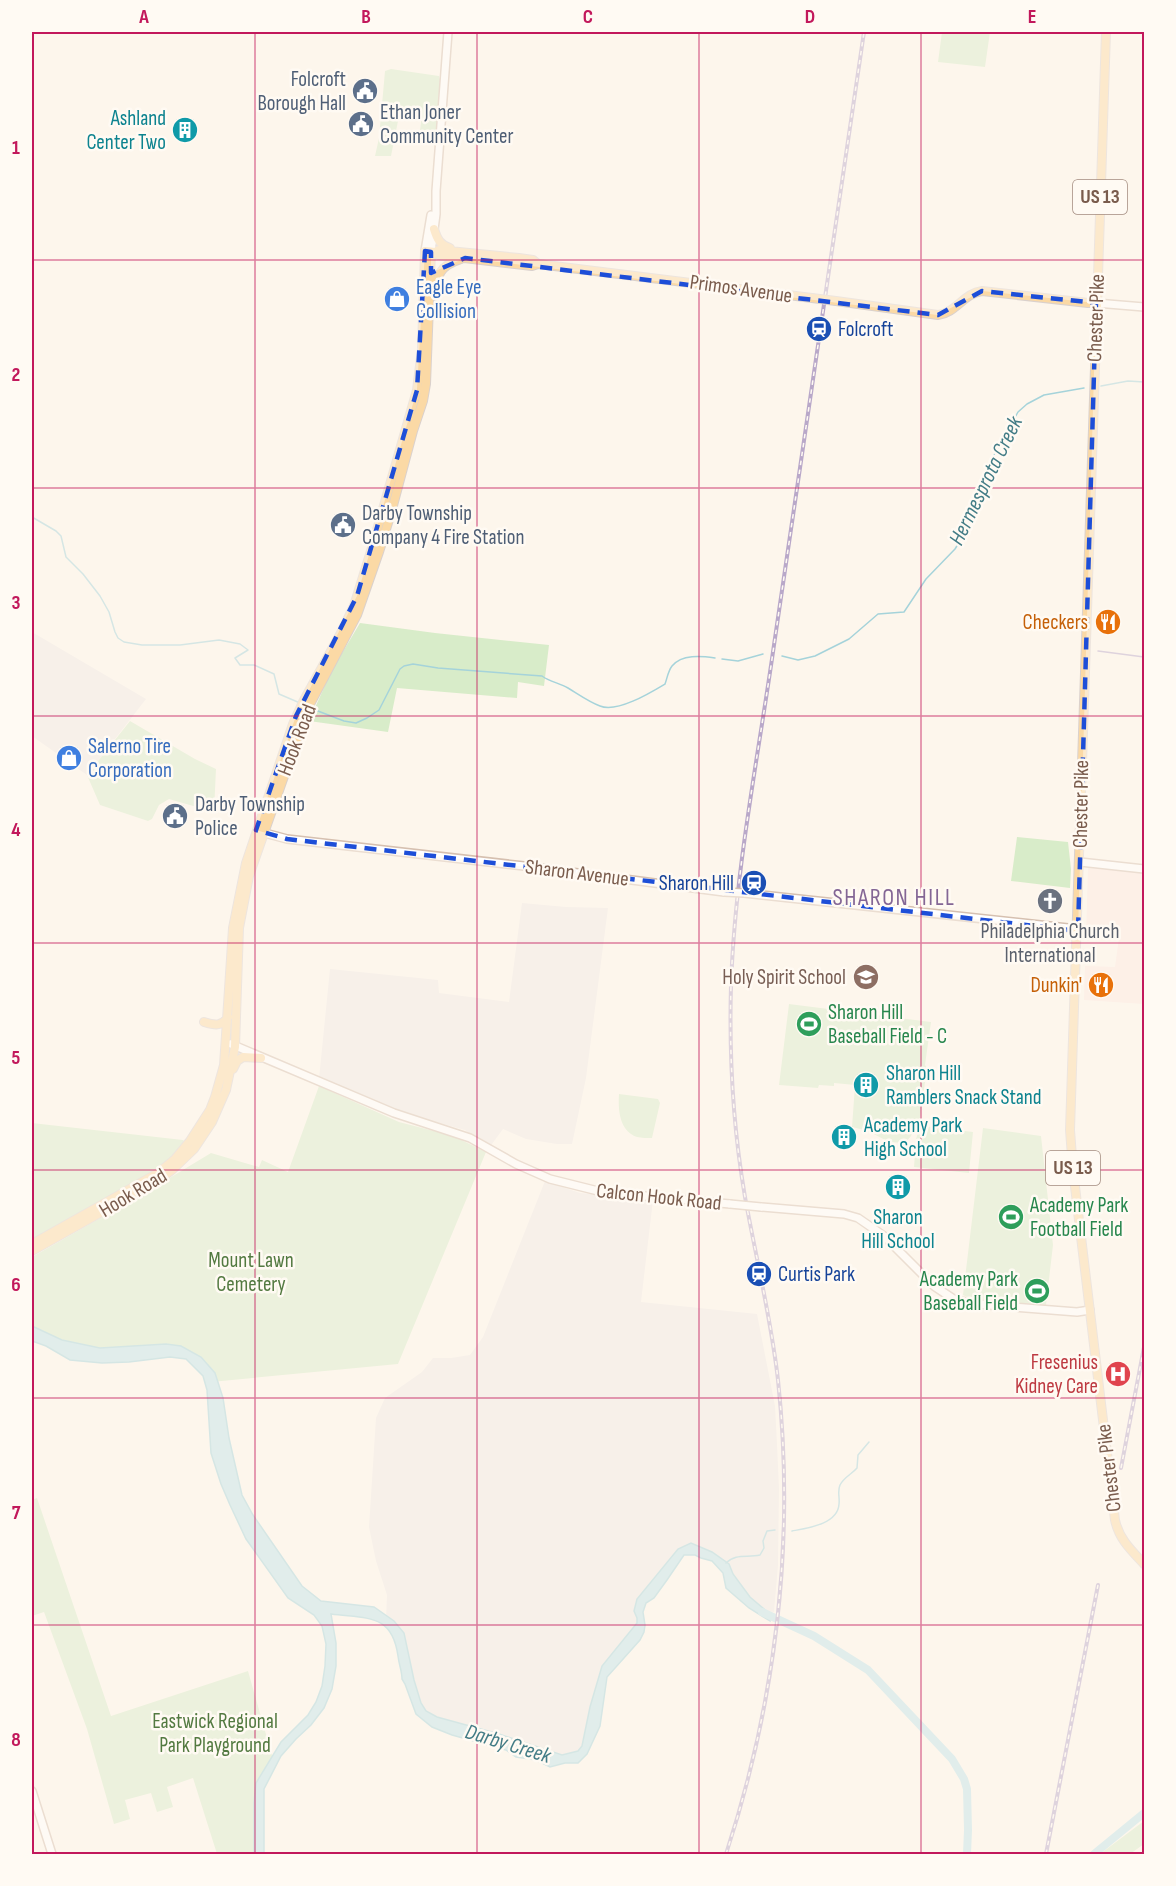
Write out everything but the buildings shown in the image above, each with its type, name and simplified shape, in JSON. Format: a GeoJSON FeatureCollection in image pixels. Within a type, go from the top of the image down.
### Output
{"type":"FeatureCollection","features":[{"type":"Feature","properties":{"kind":"main road","name":"Chester Pike"},"geometry":{"type":"LineString","coordinates":[[1106,32],[1070,1136],[1116,1524],[1123,1540],[1144,1564]]}},
{"type":"Feature","properties":{"kind":"main road"},"geometry":{"type":"LineString","coordinates":[[434,230],[442,245],[465,255]]}},
{"type":"Feature","properties":{"kind":"main road","name":"Primos Avenue"},"geometry":{"type":"LineString","coordinates":[[430,251],[533,260],[538,264],[936,315],[943,315],[968,295],[982,291],[1096,303]]}},
{"type":"Feature","properties":{"kind":"main road","name":"Hook Road"},"geometry":{"type":"LineString","coordinates":[[305,705],[357,615],[379,552],[424,393],[429,321],[430,251]]}},
{"type":"Feature","properties":{"kind":"main road","name":"Hook Road"},"geometry":{"type":"LineString","coordinates":[[32,1244],[148,1179],[175,1159],[190,1141],[212,1104],[224,1065],[236,914],[246,862],[288,760],[305,705],[354,606],[371,551],[416,397],[430,251]]}},
{"type":"Feature","properties":{"kind":"main road"},"geometry":{"type":"LineString","coordinates":[[429,321],[439,274],[446,265],[465,255]]}},
{"type":"Feature","properties":{"kind":"main road","name":"Hook Road"},"geometry":{"type":"LineString","coordinates":[[32,1251],[157,1181],[194,1149],[206,1132],[221,1104],[229,1079],[235,1047],[241,916],[260,832]]}},
{"type":"Feature","properties":{"kind":"main road"},"geometry":{"type":"LineString","coordinates":[[204,1022],[219,1025],[224,1023],[228,1017]]}},
{"type":"Feature","properties":{"kind":"main road"},"geometry":{"type":"LineString","coordinates":[[229,1079],[239,1059],[247,1056],[261,1058]]}},
{"type":"Feature","properties":{"kind":"street"},"geometry":{"type":"LineString","coordinates":[[430,251],[448,32]]}},
{"type":"Feature","properties":{"kind":"street"},"geometry":{"type":"LineString","coordinates":[[430,251],[434,230],[435,200]]}},
{"type":"Feature","properties":{"kind":"street"},"geometry":{"type":"LineString","coordinates":[[1096,303],[1144,307]]}},
{"type":"Feature","properties":{"kind":"street","name":"Sharon Avenue"},"geometry":{"type":"LineString","coordinates":[[260,832],[287,838],[724,892],[1078,931]]}},
{"type":"Feature","properties":{"kind":"street"},"geometry":{"type":"LineString","coordinates":[[1080,862],[1144,868]]}},
{"type":"Feature","properties":{"kind":"street","name":"Calcon Hook Road"},"geometry":{"type":"LineString","coordinates":[[226,1042],[394,1113],[470,1138],[531,1172],[550,1179],[602,1192],[844,1214],[858,1218],[884,1236],[934,1286],[956,1300],[976,1304],[1077,1312],[1090,1310]]}},
{"type":"Feature","properties":{"kind":"street"},"geometry":{"type":"LineString","coordinates":[[32,1791],[52,1854]]}},
{"type":"Feature","properties":{"kind":"highlighted area"},"geometry":{"type":"Polygon","coordinates":[[[425,251],[431,252],[431,273],[465,258],[938,315],[982,291],[1096,303],[1078,931],[287,839],[256,830],[296,716],[357,596],[417,390],[425,251]]]}},
{"type":"Feature","properties":{"kind":"shaded area"},"geometry":{"type":"Polygon","coordinates":[[[32,632],[146,699],[87,775],[32,736],[32,632]]]}},
{"type":"Feature","properties":{"kind":"shaded area"},"geometry":{"type":"Polygon","coordinates":[[[1088,868],[1144,872],[1144,1004],[1084,1000],[1085,966],[1115,967],[1119,938],[1086,936],[1088,868]]]}},
{"type":"Feature","properties":{"kind":"shaded area"},"geometry":{"type":"Polygon","coordinates":[[[522,903],[608,908],[586,1078],[572,1144],[526,1139],[503,1129],[489,1148],[465,1130],[396,1111],[319,1079],[330,969],[438,980],[439,993],[509,1002],[522,903]]]}},
{"type":"Feature","properties":{"kind":"shaded area"},"geometry":{"type":"Polygon","coordinates":[[[545,1181],[580,1193],[653,1200],[641,1302],[757,1314],[775,1406],[777,1444],[778,1565],[774,1612],[759,1610],[713,1559],[682,1550],[646,1594],[638,1633],[604,1677],[582,1749],[574,1760],[432,1720],[418,1703],[402,1637],[386,1619],[387,1595],[376,1561],[369,1527],[376,1418],[385,1398],[422,1372],[433,1358],[470,1355],[483,1337],[545,1181]]]}},
{"type":"Feature","properties":{"kind":"green space"},"geometry":{"type":"Polygon","coordinates":[[[942,32],[990,32],[985,67],[938,62],[942,32]]]}},
{"type":"Feature","properties":{"kind":"green space"},"geometry":{"type":"Polygon","coordinates":[[[391,69],[439,76],[436,133],[420,130],[422,115],[400,111],[391,156],[375,156],[379,138],[385,71],[391,69]]]}},
{"type":"Feature","properties":{"kind":"green space"},"geometry":{"type":"Polygon","coordinates":[[[360,623],[549,645],[544,686],[518,682],[517,698],[397,688],[388,732],[309,721],[332,670],[360,623]]]}},
{"type":"Feature","properties":{"kind":"green space"},"geometry":{"type":"Polygon","coordinates":[[[130,721],[216,769],[214,812],[169,799],[159,805],[152,819],[148,821],[100,805],[87,775],[130,721]]]}},
{"type":"Feature","properties":{"kind":"green space"},"geometry":{"type":"Polygon","coordinates":[[[1017,837],[1068,842],[1071,869],[1070,888],[1011,881],[1017,837]]]}},
{"type":"Feature","properties":{"kind":"green space"},"geometry":{"type":"Polygon","coordinates":[[[789,1004],[931,1022],[920,1118],[905,1143],[889,1142],[868,1131],[852,1127],[855,1085],[834,1083],[834,1086],[819,1085],[818,1088],[779,1085],[789,1004]]]}},
{"type":"Feature","properties":{"kind":"green space","name":"Mount Lawn Cemetery"},"geometry":{"type":"Polygon","coordinates":[[[319,1086],[399,1122],[453,1136],[486,1152],[398,1364],[211,1382],[183,1353],[100,1354],[32,1332],[32,1257],[211,1153],[259,1167],[262,1160],[288,1172],[319,1086]]]}},
{"type":"Feature","properties":{"kind":"green space"},"geometry":{"type":"Polygon","coordinates":[[[619,1094],[658,1099],[660,1103],[652,1138],[637,1137],[626,1130],[621,1119],[619,1094]]]}},
{"type":"Feature","properties":{"kind":"green space"},"geometry":{"type":"Polygon","coordinates":[[[32,1123],[183,1140],[186,1143],[160,1168],[32,1241],[32,1123]]]}},
{"type":"Feature","properties":{"kind":"green space"},"geometry":{"type":"Polygon","coordinates":[[[921,1123],[923,1126],[973,1132],[969,1173],[914,1167],[916,1139],[921,1123]]]}},
{"type":"Feature","properties":{"kind":"green space"},"geometry":{"type":"Polygon","coordinates":[[[983,1128],[1041,1136],[1053,1245],[1046,1305],[971,1299],[963,1295],[983,1128]]]}},
{"type":"Feature","properties":{"kind":"green space","name":"Eastwick Regional Park Playground"},"geometry":{"type":"Polygon","coordinates":[[[37,1498],[111,1716],[248,1671],[273,1759],[255,1790],[256,1854],[217,1854],[193,1778],[167,1787],[173,1807],[157,1812],[151,1793],[125,1800],[130,1819],[114,1824],[87,1729],[44,1612],[32,1616],[32,1500],[37,1498]]]}},
{"type":"Feature","properties":{"kind":"green space"},"geometry":{"type":"Polygon","coordinates":[[[1144,1821],[1144,1844],[1130,1854],[1100,1854],[1144,1821]]]}},
{"type":"Feature","properties":{"kind":"water"},"geometry":{"type":"Polygon","coordinates":[[[32,1326],[62,1340],[100,1348],[166,1344],[181,1346],[201,1357],[215,1373],[223,1398],[229,1438],[242,1495],[253,1515],[302,1586],[321,1601],[374,1607],[394,1621],[404,1633],[421,1703],[426,1711],[437,1717],[562,1755],[578,1751],[582,1746],[602,1666],[637,1623],[634,1611],[637,1599],[678,1549],[691,1543],[712,1552],[729,1564],[733,1574],[750,1597],[770,1614],[770,1621],[749,1608],[726,1588],[723,1573],[712,1561],[695,1555],[684,1555],[654,1598],[646,1603],[643,1612],[644,1632],[640,1640],[607,1677],[600,1726],[587,1754],[578,1763],[565,1763],[550,1767],[536,1760],[516,1757],[506,1750],[432,1727],[416,1714],[402,1679],[395,1642],[384,1625],[366,1618],[331,1614],[336,1643],[336,1666],[332,1689],[324,1708],[281,1756],[264,1789],[264,1854],[254,1854],[256,1783],[281,1742],[308,1715],[316,1702],[322,1686],[325,1666],[326,1644],[322,1626],[314,1615],[288,1598],[246,1539],[221,1484],[211,1453],[207,1390],[203,1376],[186,1359],[170,1357],[102,1363],[70,1360],[32,1341],[32,1326]]]}},
{"type":"Feature","properties":{"kind":"waterway","name":"Hermesprota Creek"},"geometry":{"type":"LineString","coordinates":[[1101,386],[1128,381],[1144,382]]}},
{"type":"Feature","properties":{"kind":"waterway","name":"Hermesprota Creek"},"geometry":{"type":"LineString","coordinates":[[782,656],[798,660],[815,656],[849,639],[878,614],[904,612],[926,579],[960,541],[979,500],[994,455],[1018,412],[1044,395],[1084,388]]}},
{"type":"Feature","properties":{"kind":"waterway","name":"Hermesprota Creek"},"geometry":{"type":"LineString","coordinates":[[32,517],[61,536],[66,557],[100,596],[109,612],[118,638],[124,642],[142,645],[180,645],[219,640],[240,644],[248,650],[235,658],[240,665],[254,665],[274,674],[279,694],[300,703]]}},
{"type":"Feature","properties":{"kind":"waterway","name":"Hermesprota Creek"},"geometry":{"type":"LineString","coordinates":[[722,659],[738,661],[763,654]]}},
{"type":"Feature","properties":{"kind":"waterway","name":"Hermesprota Creek"},"geometry":{"type":"LineString","coordinates":[[310,708],[344,721],[356,723],[379,710],[400,669],[413,664],[542,676],[600,706],[615,707],[633,701],[665,684],[671,668],[681,659],[698,656],[715,658]]}},
{"type":"Feature","properties":{"kind":"waterway"},"geometry":{"type":"LineString","coordinates":[[792,1531],[821,1524],[833,1516],[839,1504],[840,1485],[857,1468],[858,1455],[869,1442]]}},
{"type":"Feature","properties":{"kind":"waterway"},"geometry":{"type":"LineString","coordinates":[[726,1563],[738,1557],[760,1555],[764,1548],[763,1541],[767,1531],[775,1530]]}},
{"type":"Feature","properties":{"kind":"waterway","name":"Darby Creek"},"geometry":{"type":"LineString","coordinates":[[762,1612],[814,1636],[868,1670],[952,1759],[967,1789],[967,1854]]}},
{"type":"Feature","properties":{"kind":"waterway","name":"Darby Creek"},"geometry":{"type":"LineString","coordinates":[[1094,1854],[1144,1813]]}},
{"type":"Feature","properties":{"kind":"tram line"},"geometry":{"type":"LineString","coordinates":[[1098,651],[1144,657]]}},
{"type":"Feature","properties":{"kind":"railway"},"geometry":{"type":"LineString","coordinates":[[726,1854],[758,1738],[769,1679],[777,1620],[784,1500],[783,1440],[778,1380],[745,1197],[735,1118],[731,1038],[733,942],[748,815],[864,32]]}},
{"type":"Feature","properties":{"kind":"railway"},"geometry":{"type":"LineString","coordinates":[[1121,1468],[1144,1347]]}},
{"type":"Feature","properties":{"kind":"railway"},"geometry":{"type":"LineString","coordinates":[[1046,1854],[1098,1585]]}},
{"type":"Feature","properties":{"kind":"place","name":"Folcroft Borough Hall"},"geometry":{"type":"Point","coordinates":[365,91]}},
{"type":"Feature","properties":{"kind":"place","name":"Ethan Joner Community Center"},"geometry":{"type":"Point","coordinates":[361,124]}},
{"type":"Feature","properties":{"kind":"place","name":"Ashland Center Two"},"geometry":{"type":"Point","coordinates":[185,130]}},
{"type":"Feature","properties":{"kind":"place","name":"Eagle Eye Collision"},"geometry":{"type":"Point","coordinates":[397,299]}},
{"type":"Feature","properties":{"kind":"place","name":"Folcroft"},"geometry":{"type":"Point","coordinates":[819,329]}},
{"type":"Feature","properties":{"kind":"place","name":"Darby Township Company 4 Fire Station"},"geometry":{"type":"Point","coordinates":[343,525]}},
{"type":"Feature","properties":{"kind":"place","name":"Checkers"},"geometry":{"type":"Point","coordinates":[1108,622]}},
{"type":"Feature","properties":{"kind":"place","name":"Salerno Tire Corporation"},"geometry":{"type":"Point","coordinates":[69,758]}},
{"type":"Feature","properties":{"kind":"place","name":"Darby Township Police"},"geometry":{"type":"Point","coordinates":[175,816]}},
{"type":"Feature","properties":{"kind":"place","name":"Sharon Hill"},"geometry":{"type":"Point","coordinates":[754,883]}},
{"type":"Feature","properties":{"kind":"place","name":"Philadelphia Church International"},"geometry":{"type":"Point","coordinates":[1050,901]}},
{"type":"Feature","properties":{"kind":"place","name":"Holy Spirit School"},"geometry":{"type":"Point","coordinates":[866,977]}},
{"type":"Feature","properties":{"kind":"place","name":"Dunkin'"},"geometry":{"type":"Point","coordinates":[1101,985]}},
{"type":"Feature","properties":{"kind":"place","name":"Sharon Hill Baseball Field - C"},"geometry":{"type":"Point","coordinates":[809,1024]}},
{"type":"Feature","properties":{"kind":"place","name":"Sharon Hill Ramblers Snack Stand"},"geometry":{"type":"Point","coordinates":[866,1085]}},
{"type":"Feature","properties":{"kind":"place","name":"Academy Park High School"},"geometry":{"type":"Point","coordinates":[844,1137]}},
{"type":"Feature","properties":{"kind":"place","name":"Sharon Hill School"},"geometry":{"type":"Point","coordinates":[898,1187]}},
{"type":"Feature","properties":{"kind":"place","name":"Academy Park Football Field"},"geometry":{"type":"Point","coordinates":[1011,1217]}},
{"type":"Feature","properties":{"kind":"place","name":"Curtis Park"},"geometry":{"type":"Point","coordinates":[759,1274]}},
{"type":"Feature","properties":{"kind":"place","name":"Academy Park Baseball Field"},"geometry":{"type":"Point","coordinates":[1037,1291]}},
{"type":"Feature","properties":{"kind":"place","name":"Fresenius Kidney Care"},"geometry":{"type":"Point","coordinates":[1118,1374]}},
{"type":"Feature","properties":{"kind":"district","name":"SHARON HILL"},"geometry":{"type":"Point","coordinates":[894,897]}}]}
